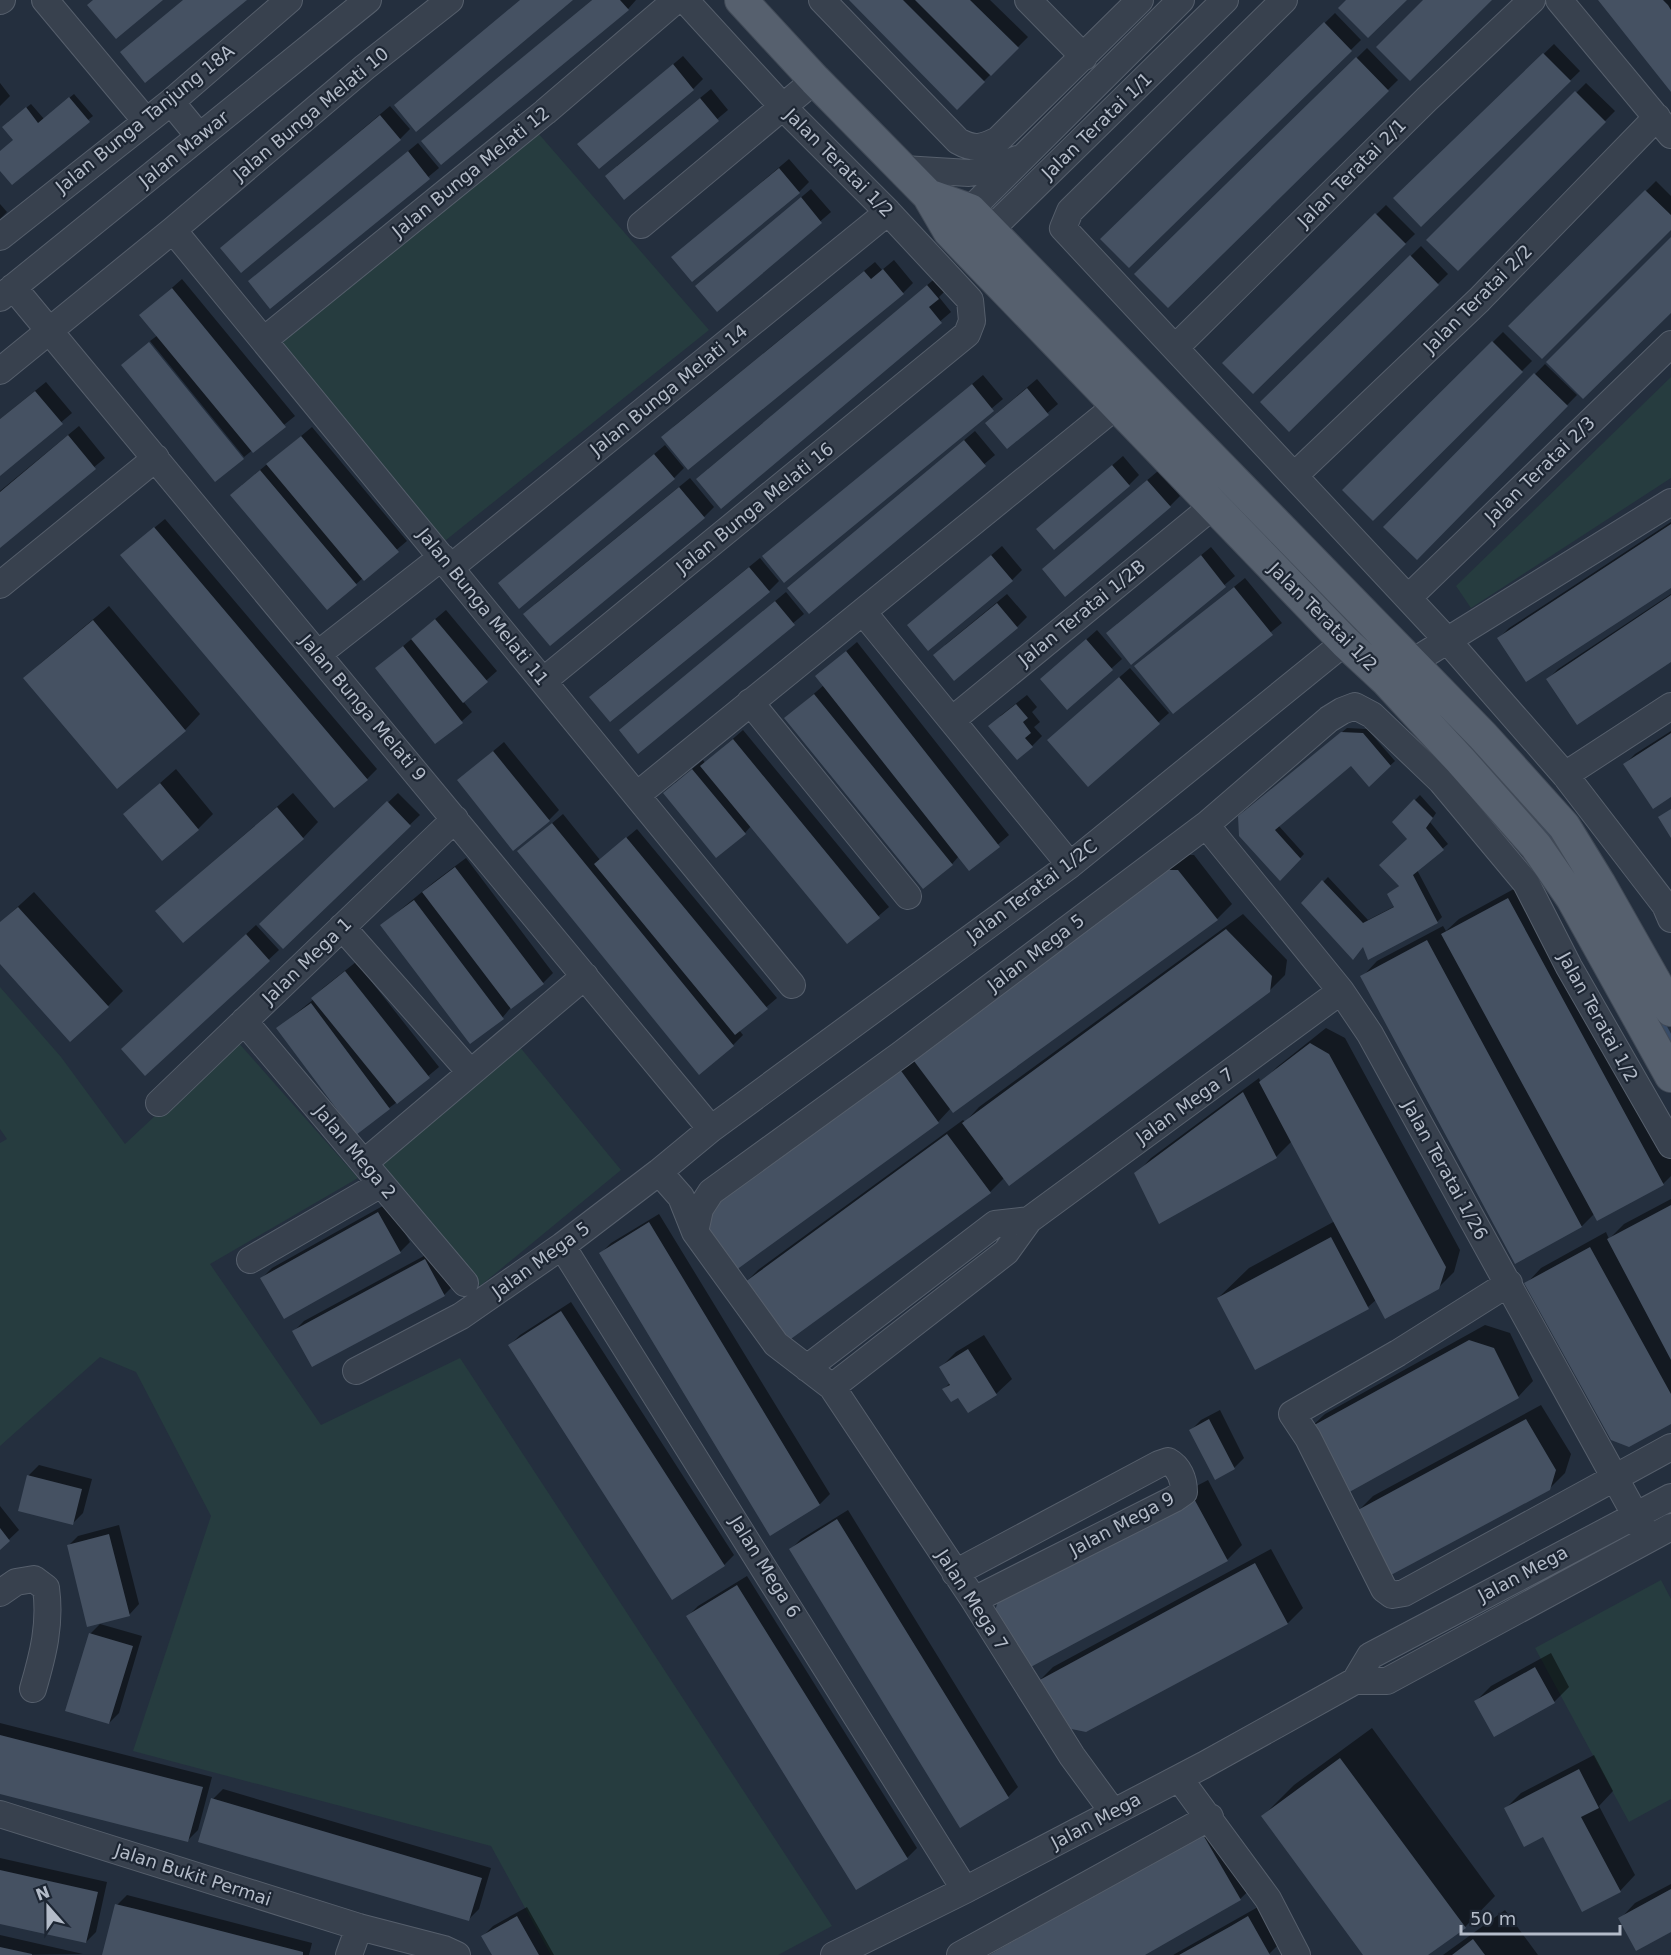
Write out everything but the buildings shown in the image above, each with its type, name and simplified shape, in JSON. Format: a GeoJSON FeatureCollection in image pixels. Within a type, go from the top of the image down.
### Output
{"type":"FeatureCollection","features":[{"type":"Feature","properties":{"kind":"main road","name":"Jalan Teratai 1/2"},"geometry":{"type":"LineString","coordinates":[[741,0],[815,80],[928,195],[969,231],[1483,736],[1564,826],[1671,1010]]}},
{"type":"Feature","properties":{"kind":"main road","name":"Jalan Teratai 1/2"},"geometry":{"type":"LineString","coordinates":[[969,231],[1116,406],[1345,642],[1386,680],[1450,771],[1536,846],[1572,898],[1671,1076]]}},
{"type":"Feature","properties":{"kind":"street"},"geometry":{"type":"LineString","coordinates":[[45,0],[146,121]]}},
{"type":"Feature","properties":{"kind":"street","name":"Jalan Bunga Tanjung 18A"},"geometry":{"type":"LineString","coordinates":[[0,237],[171,102],[289,0]]}},
{"type":"Feature","properties":{"kind":"street","name":"Jalan Mawar"},"geometry":{"type":"LineString","coordinates":[[7,292],[368,0]]}},
{"type":"Feature","properties":{"kind":"street","name":"Jalan Bunga Melati 10"},"geometry":{"type":"LineString","coordinates":[[0,371],[450,0]]}},
{"type":"Feature","properties":{"kind":"street","name":"Jalan Bunga Melati 12"},"geometry":{"type":"LineString","coordinates":[[264,340],[545,112],[676,0]]}},
{"type":"Feature","properties":{"kind":"street","name":"Jalan Teratai 1/2"},"geometry":{"type":"LineString","coordinates":[[685,0],[783,106],[888,212],[970,300],[972,321],[967,334]]}},
{"type":"Feature","properties":{"kind":"street"},"geometry":{"type":"LineString","coordinates":[[822,0],[958,141],[968,146],[984,147],[998,140],[1140,0]]}},
{"type":"Feature","properties":{"kind":"street"},"geometry":{"type":"LineString","coordinates":[[1028,0],[1084,57]]}},
{"type":"Feature","properties":{"kind":"street","name":"Jalan Teratai 1/1"},"geometry":{"type":"LineString","coordinates":[[969,231],[1025,156],[1181,0]]}},
{"type":"Feature","properties":{"kind":"street","name":"Jalan Teratai 1/1"},"geometry":{"type":"LineString","coordinates":[[969,231],[1225,0]]}},
{"type":"Feature","properties":{"kind":"street"},"geometry":{"type":"LineString","coordinates":[[1284,0],[1070,211],[1063,228],[1409,597],[1565,775],[1669,909]]}},
{"type":"Feature","properties":{"kind":"street","name":"Jalan Teratai 2/1"},"geometry":{"type":"LineString","coordinates":[[1175,348],[1427,99],[1532,0]]}},
{"type":"Feature","properties":{"kind":"street"},"geometry":{"type":"LineString","coordinates":[[1559,0],[1664,126]]}},
{"type":"Feature","properties":{"kind":"street"},"geometry":{"type":"LineString","coordinates":[[641,225],[815,80]]}},
{"type":"Feature","properties":{"kind":"street"},"geometry":{"type":"LineString","coordinates":[[171,102],[199,136]]}},
{"type":"Feature","properties":{"kind":"street","name":"Jalan Teratai 2/2"},"geometry":{"type":"LineString","coordinates":[[1295,475],[1664,126]]}},
{"type":"Feature","properties":{"kind":"street"},"geometry":{"type":"LineString","coordinates":[[903,169],[969,173],[990,170],[1025,156]]}},
{"type":"Feature","properties":{"kind":"street","name":"Jalan Bunga Melati 14"},"geometry":{"type":"LineString","coordinates":[[318,654],[446,563],[888,212]]}},
{"type":"Feature","properties":{"kind":"street","name":"Jalan Bunga Melati 11"},"geometry":{"type":"LineString","coordinates":[[173,230],[792,985]]}},
{"type":"Feature","properties":{"kind":"street","name":"Jalan Bunga Melati 9"},"geometry":{"type":"LineString","coordinates":[[7,292],[50,330],[711,1129]]}},
{"type":"Feature","properties":{"kind":"street","name":"Jalan Bunga Melati 16"},"geometry":{"type":"LineString","coordinates":[[543,681],[967,334]]}},
{"type":"Feature","properties":{"kind":"street","name":"Jalan Teratai 2/3"},"geometry":{"type":"LineString","coordinates":[[1409,597],[1671,344]]}},
{"type":"Feature","properties":{"kind":"street"},"geometry":{"type":"LineString","coordinates":[[637,795],[1116,406]]}},
{"type":"Feature","properties":{"kind":"street"},"geometry":{"type":"LineString","coordinates":[[0,585],[156,458]]}},
{"type":"Feature","properties":{"kind":"street"},"geometry":{"type":"LineString","coordinates":[[1411,663],[1671,502]]}},
{"type":"Feature","properties":{"kind":"street","name":"Jalan Teratai 1/2B"},"geometry":{"type":"LineString","coordinates":[[952,720],[1213,506]]}},
{"type":"Feature","properties":{"kind":"street"},"geometry":{"type":"LineString","coordinates":[[863,612],[1070,865]]}},
{"type":"Feature","properties":{"kind":"street","name":"Jalan Teratai 1/2C"},"geometry":{"type":"LineString","coordinates":[[711,1129],[1070,865],[1345,642]]}},
{"type":"Feature","properties":{"kind":"street"},"geometry":{"type":"LineString","coordinates":[[750,702],[908,896]]}},
{"type":"Feature","properties":{"kind":"street","name":"Jalan Teratai 1/2"},"geometry":{"type":"LineString","coordinates":[[1355,706],[1372,715],[1450,771],[1526,883],[1569,967],[1671,1145]]}},
{"type":"Feature","properties":{"kind":"street","name":"Jalan Mega 5"},"geometry":{"type":"LineString","coordinates":[[681,1197],[696,1197],[711,1192],[974,1000],[1206,825],[1329,719],[1355,706]]}},
{"type":"Feature","properties":{"kind":"street"},"geometry":{"type":"LineString","coordinates":[[1565,775],[1671,706]]}},
{"type":"Feature","properties":{"kind":"street"},"geometry":{"type":"LineString","coordinates":[[1450,771],[1483,736]]}},
{"type":"Feature","properties":{"kind":"street","name":"Jalan Mega 1"},"geometry":{"type":"LineString","coordinates":[[159,1103],[455,819]]}},
{"type":"Feature","properties":{"kind":"street","name":"Jalan Teratai 1/26"},"geometry":{"type":"LineString","coordinates":[[1206,825],[1341,991],[1370,1034],[1648,1538]]}},
{"type":"Feature","properties":{"kind":"street"},"geometry":{"type":"LineString","coordinates":[[342,927],[470,1072]]}},
{"type":"Feature","properties":{"kind":"street"},"geometry":{"type":"LineString","coordinates":[[364,1163],[585,976]]}},
{"type":"Feature","properties":{"kind":"street","name":"Jalan Mega 7"},"geometry":{"type":"LineString","coordinates":[[832,1387],[1006,1252],[1029,1220],[1341,991]]}},
{"type":"Feature","properties":{"kind":"street","name":"Jalan Mega 2"},"geometry":{"type":"LineString","coordinates":[[244,1021],[465,1283]]}},
{"type":"Feature","properties":{"kind":"street","name":"Jalan Mega 5"},"geometry":{"type":"LineString","coordinates":[[356,1371],[461,1316],[562,1246],[711,1129]]}},
{"type":"Feature","properties":{"kind":"street","name":"Jalan Mega 7"},"geometry":{"type":"LineString","coordinates":[[659,1172],[681,1197],[694,1232],[776,1344],[832,1387],[974,1600],[1072,1756],[1113,1812]]}},
{"type":"Feature","properties":{"kind":"street"},"geometry":{"type":"LineString","coordinates":[[250,1260],[381,1184]]}},
{"type":"Feature","properties":{"kind":"street","name":"Jalan Mega 5"},"geometry":{"type":"LineString","coordinates":[[694,1232],[700,1209],[711,1192]]}},
{"type":"Feature","properties":{"kind":"street","name":"Jalan Mega 7"},"geometry":{"type":"LineString","coordinates":[[807,1368],[995,1224],[1029,1220]]}},
{"type":"Feature","properties":{"kind":"street","name":"Jalan Mega 6"},"geometry":{"type":"LineString","coordinates":[[562,1246],[965,1890]]}},
{"type":"Feature","properties":{"kind":"street"},"geometry":{"type":"LineString","coordinates":[[1509,1283],[1398,1353],[1292,1414],[1308,1438],[1384,1590],[1392,1595],[1404,1593],[1671,1447]]}},
{"type":"Feature","properties":{"kind":"street","name":"Jalan Mega 9"},"geometry":{"type":"LineString","coordinates":[[955,1573],[1159,1464],[1168,1461],[1176,1466],[1184,1482],[1184,1492],[974,1600]]}},
{"type":"Feature","properties":{"kind":"street","name":"Jalan Mega"},"geometry":{"type":"LineString","coordinates":[[1355,1681],[1370,1656],[1671,1497]]}},
{"type":"Feature","properties":{"kind":"street","name":"Jalan Mega"},"geometry":{"type":"LineString","coordinates":[[834,1955],[965,1890],[1179,1778],[1355,1681],[1387,1681],[1671,1527]]}},
{"type":"Feature","properties":{"kind":"street"},"geometry":{"type":"LineString","coordinates":[[0,1593],[16,1582],[34,1579],[46,1588],[49,1609],[46,1644],[33,1689]]}},
{"type":"Feature","properties":{"kind":"street"},"geometry":{"type":"LineString","coordinates":[[1179,1778],[1210,1817],[1268,1899],[1297,1955]]}},
{"type":"Feature","properties":{"kind":"street","name":"Jalan Bukit Permai"},"geometry":{"type":"LineString","coordinates":[[0,1814],[358,1927],[444,1949],[457,1955]]}},
{"type":"Feature","properties":{"kind":"street"},"geometry":{"type":"LineString","coordinates":[[960,1955],[1210,1817]]}},
{"type":"Feature","properties":{"kind":"street"},"geometry":{"type":"LineString","coordinates":[[350,1955],[358,1927]]}},
{"type":"Feature","properties":{"kind":"green space"},"geometry":{"type":"Polygon","coordinates":[[[538,133],[709,330],[436,548],[278,346],[538,133]]]}},
{"type":"Feature","properties":{"kind":"green space"},"geometry":{"type":"Polygon","coordinates":[[[1671,377],[1671,478],[1471,608],[1456,586],[1671,377]]]}},
{"type":"Feature","properties":{"kind":"green space"},"geometry":{"type":"Polygon","coordinates":[[[0,987],[61,1057],[125,1144],[236,1040],[358,1178],[210,1264],[321,1425],[460,1358],[832,1926],[778,1955],[551,1955],[491,1846],[133,1751],[211,1516],[136,1372],[100,1357],[0,1446],[0,1143],[7,1139],[0,1129],[0,987]]]}},
{"type":"Feature","properties":{"kind":"green space"},"geometry":{"type":"Polygon","coordinates":[[[519,1046],[621,1170],[480,1286],[380,1161],[519,1046]]]}},
{"type":"Feature","properties":{"kind":"green space"},"geometry":{"type":"Polygon","coordinates":[[[1661,1580],[1671,1599],[1671,1799],[1629,1822],[1535,1648],[1661,1580]]]}},
{"type":"Feature","properties":{"kind":"waterway"},"geometry":{"type":"LineString","coordinates":[[1175,443],[1379,653]]}},
{"type":"Feature","properties":{"kind":"waterway"},"geometry":{"type":"LineString","coordinates":[[1443,718],[1463,739]]}},
{"type":"Feature","properties":{"kind":"waterway"},"geometry":{"type":"LineString","coordinates":[[1485,764],[1554,839]]}},
{"type":"Feature","properties":{"kind":"waterway"},"geometry":{"type":"LineString","coordinates":[[1658,1016],[1671,1040]]}}]}
